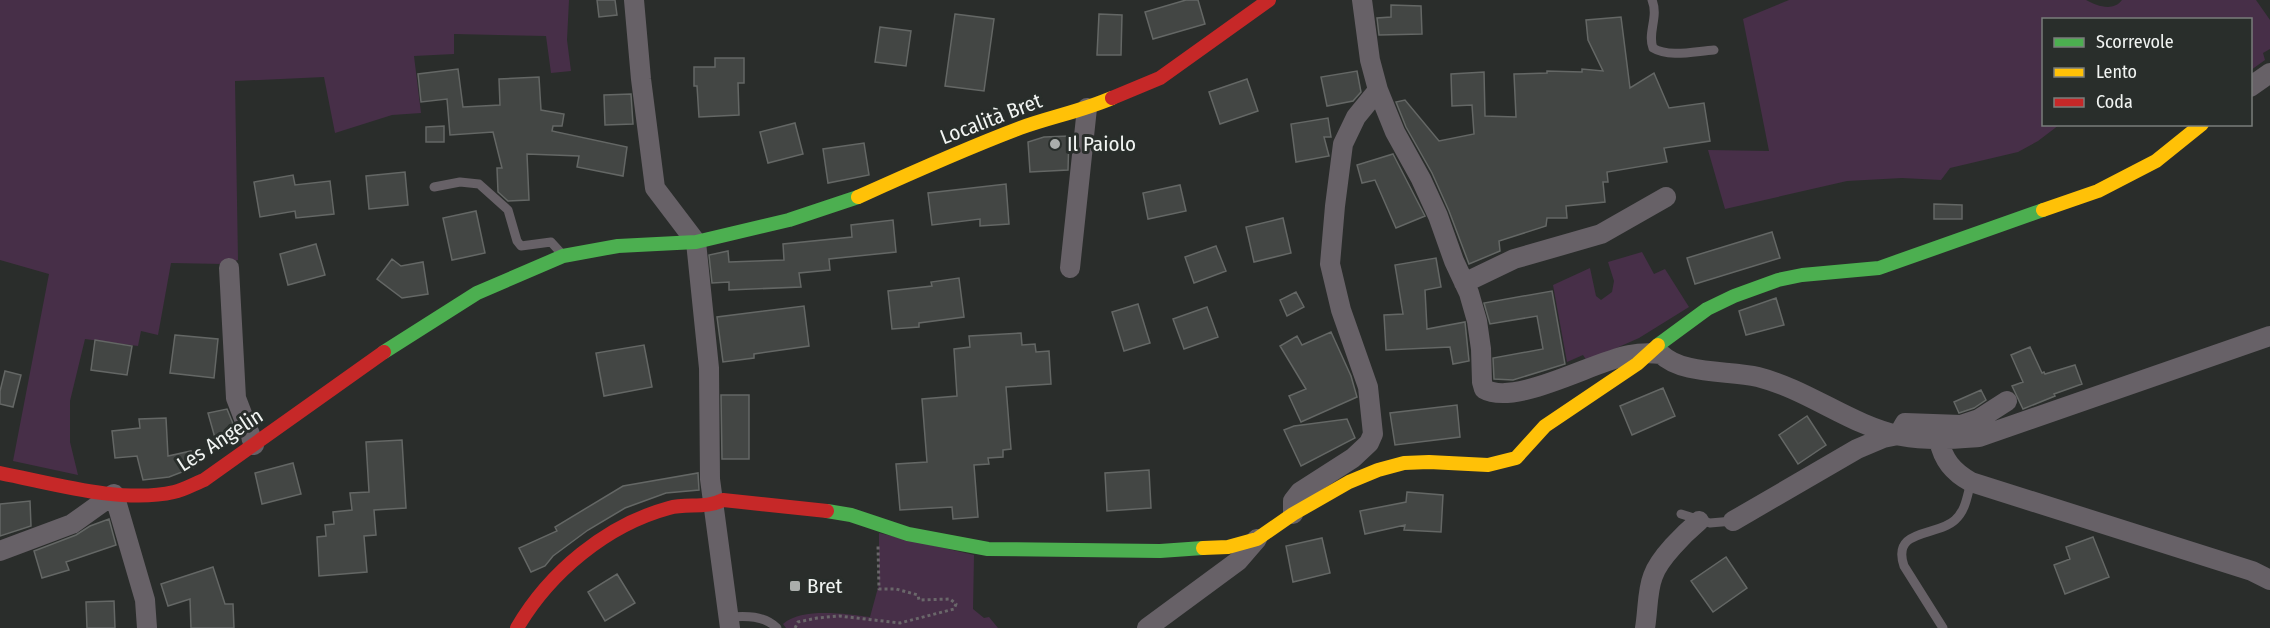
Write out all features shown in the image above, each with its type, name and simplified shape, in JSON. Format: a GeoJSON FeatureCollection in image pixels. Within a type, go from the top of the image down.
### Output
{"type":"FeatureCollection","features":[{"type":"Feature","properties":{"kind":"street"},"geometry":{"type":"LineString","coordinates":[[634,0],[641,79],[655,188],[702,240],[709,368],[709,453],[730,623]]}},
{"type":"Feature","properties":{"kind":"street","name":"Località Bret"},"geometry":{"type":"LineString","coordinates":[[563,256],[618,246],[702,240],[789,220],[845,203],[965,149],[1023,127],[1087,108],[1160,78],[1269,0]]}},
{"type":"Feature","properties":{"kind":"street"},"geometry":{"type":"LineString","coordinates":[[1362,0],[1370,60],[1378,90],[1395,132],[1438,216],[1469,293],[1477,321],[1482,382],[1484,389],[1490,393],[1520,392],[1628,355],[1661,354],[1669,361],[1688,367],[1757,377],[1800,391],[1851,420],[1898,435],[1939,440],[1979,437],[2270,336]]}},
{"type":"Feature","properties":{"kind":"street"},"geometry":{"type":"LineString","coordinates":[[2252,86],[2270,73]]}},
{"type":"Feature","properties":{"kind":"street"},"geometry":{"type":"LineString","coordinates":[[1293,514],[1293,501],[1299,492],[1353,458],[1369,443],[1373,434],[1368,387],[1341,310],[1330,264],[1343,144],[1356,117],[1378,90]]}},
{"type":"Feature","properties":{"kind":"street"},"geometry":{"type":"LineString","coordinates":[[1070,268],[1087,108]]}},
{"type":"Feature","properties":{"kind":"street"},"geometry":{"type":"LineString","coordinates":[[1147,628],[1238,561],[1257,539],[1293,514],[1349,482],[1378,470],[1404,463],[1488,465],[1516,458],[1545,426],[1562,412],[1637,364],[1648,353],[1707,309],[1778,280],[1802,275],[1879,268],[2098,191],[2156,161],[2200,126]]}},
{"type":"Feature","properties":{"kind":"street"},"geometry":{"type":"LineString","coordinates":[[1464,282],[1514,259],[1601,234],[1666,197]]}},
{"type":"Feature","properties":{"kind":"street","name":"Les Angelin"},"geometry":{"type":"LineString","coordinates":[[0,473],[114,494],[138,496],[175,492],[204,480],[373,358],[477,293],[563,256]]}},
{"type":"Feature","properties":{"kind":"street"},"geometry":{"type":"LineString","coordinates":[[229,268],[236,399],[254,445]]}},
{"type":"Feature","properties":{"kind":"street"},"geometry":{"type":"LineString","coordinates":[[1733,521],[1857,449],[1883,438],[1898,435],[1905,423],[1961,425],[1980,419],[2007,401]]}},
{"type":"Feature","properties":{"kind":"street"},"geometry":{"type":"LineString","coordinates":[[1939,440],[1941,452],[1954,471],[1971,482],[2252,571],[2270,580]]}},
{"type":"Feature","properties":{"kind":"street"},"geometry":{"type":"LineString","coordinates":[[0,551],[72,524],[114,494],[145,600],[147,628]]}},
{"type":"Feature","properties":{"kind":"street"},"geometry":{"type":"LineString","coordinates":[[517,628],[536,598],[581,553],[648,514],[673,507],[714,505],[723,500],[812,508],[851,515],[908,534],[988,549],[1160,551],[1228,547],[1257,539]]}},
{"type":"Feature","properties":{"kind":"street"},"geometry":{"type":"LineString","coordinates":[[1645,628],[1653,575],[1675,545],[1690,518]]}},
{"type":"Feature","properties":{"kind":"lane"},"geometry":{"type":"LineString","coordinates":[[1652,0],[1655,15],[1650,42],[1653,48],[1662,52],[1714,50]]}},
{"type":"Feature","properties":{"kind":"lane"},"geometry":{"type":"LineString","coordinates":[[434,187],[460,182],[479,184],[508,210],[517,241],[521,246],[551,242],[563,256]]}},
{"type":"Feature","properties":{"kind":"lane"},"geometry":{"type":"LineString","coordinates":[[1943,628],[1904,566],[1901,556],[1903,546],[1912,537],[1949,525],[1957,518],[1964,509],[1971,482]]}},
{"type":"Feature","properties":{"kind":"lane"},"geometry":{"type":"LineString","coordinates":[[1690,518],[1710,523],[1733,521]]}},
{"type":"Feature","properties":{"kind":"lane"},"geometry":{"type":"LineString","coordinates":[[730,623],[744,616],[760,618],[777,628]]}},
{"type":"Feature","properties":{"kind":"path"},"geometry":{"type":"LineString","coordinates":[[795,628],[798,622],[839,616],[900,623],[954,609],[956,604],[950,599],[919,600],[918,595],[896,589],[879,589],[877,569],[879,525]]}},
{"type":"Feature","properties":{"kind":"shaded area"},"geometry":{"type":"Polygon","coordinates":[[[0,0],[569,0],[567,40],[571,71],[551,73],[546,36],[454,34],[454,54],[414,56],[421,113],[392,115],[335,133],[324,77],[235,81],[238,260],[224,264],[171,263],[158,335],[141,331],[138,346],[85,339],[70,401],[70,442],[78,475],[13,461],[49,274],[0,260],[0,0]]]}},
{"type":"Feature","properties":{"kind":"shaded area"},"geometry":{"type":"Polygon","coordinates":[[[1789,0],[2086,0],[2100,6],[2110,7],[2122,0],[2256,0],[2270,20],[2270,49],[2263,53],[2265,60],[2252,69],[2252,18],[2042,18],[2042,126],[2058,126],[2038,141],[2018,152],[1950,168],[1941,180],[1902,178],[1847,181],[1725,209],[1708,150],[1769,151],[1743,19],[1789,0]]]}},
{"type":"Feature","properties":{"kind":"shaded area"},"geometry":{"type":"Polygon","coordinates":[[[1642,252],[1654,274],[1665,269],[1689,307],[1639,338],[1587,361],[1583,355],[1567,362],[1553,285],[1590,268],[1596,296],[1601,300],[1612,292],[1614,281],[1608,262],[1642,252]]]}},
{"type":"Feature","properties":{"kind":"shaded area"},"geometry":{"type":"Polygon","coordinates":[[[879,533],[974,555],[973,609],[984,618],[989,617],[998,628],[786,628],[783,624],[801,615],[837,613],[870,617],[879,584],[879,533]]]}},
{"type":"Feature","properties":{"kind":"building"},"geometry":{"type":"Polygon","coordinates":[[[597,0],[615,0],[617,15],[599,17],[597,0]]]}},
{"type":"Feature","properties":{"kind":"building"},"geometry":{"type":"Polygon","coordinates":[[[1186,0],[1198,0],[1205,24],[1153,39],[1145,12],[1186,0]]]}},
{"type":"Feature","properties":{"kind":"building"},"geometry":{"type":"Polygon","coordinates":[[[1391,5],[1421,6],[1422,34],[1379,35],[1377,18],[1391,17],[1391,5]]]}},
{"type":"Feature","properties":{"kind":"building"},"geometry":{"type":"Polygon","coordinates":[[[955,14],[994,19],[984,91],[945,86],[955,14]]]}},
{"type":"Feature","properties":{"kind":"building"},"geometry":{"type":"Polygon","coordinates":[[[1099,14],[1122,15],[1121,55],[1097,55],[1099,14]]]}},
{"type":"Feature","properties":{"kind":"building"},"geometry":{"type":"Polygon","coordinates":[[[1621,17],[1630,88],[1654,73],[1669,108],[1704,103],[1710,141],[1664,148],[1667,162],[1607,172],[1608,182],[1603,182],[1605,202],[1566,206],[1567,218],[1547,218],[1546,226],[1499,241],[1500,251],[1469,264],[1432,173],[1406,127],[1396,102],[1405,100],[1439,141],[1474,134],[1472,105],[1452,106],[1451,74],[1484,72],[1485,116],[1516,117],[1514,74],[1547,73],[1547,71],[1582,72],[1582,69],[1603,71],[1588,40],[1586,20],[1621,17]]]}},
{"type":"Feature","properties":{"kind":"building"},"geometry":{"type":"Polygon","coordinates":[[[880,27],[911,31],[906,66],[875,62],[880,27]]]}},
{"type":"Feature","properties":{"kind":"building"},"geometry":{"type":"Polygon","coordinates":[[[715,58],[744,58],[744,83],[738,83],[739,115],[699,117],[697,86],[694,86],[694,67],[715,67],[715,58]]]}},
{"type":"Feature","properties":{"kind":"building"},"geometry":{"type":"Polygon","coordinates":[[[458,69],[463,107],[500,105],[499,79],[539,77],[541,110],[564,114],[562,126],[553,126],[552,131],[627,147],[623,176],[577,167],[579,156],[527,154],[529,200],[508,201],[498,192],[497,168],[502,168],[493,132],[450,135],[447,99],[421,102],[418,74],[458,69]]]}},
{"type":"Feature","properties":{"kind":"building"},"geometry":{"type":"Polygon","coordinates":[[[1357,71],[1361,92],[1353,101],[1327,106],[1321,77],[1357,71]]]}},
{"type":"Feature","properties":{"kind":"building"},"geometry":{"type":"Polygon","coordinates":[[[1247,79],[1258,111],[1220,124],[1209,92],[1247,79]]]}},
{"type":"Feature","properties":{"kind":"building"},"geometry":{"type":"Polygon","coordinates":[[[631,94],[633,124],[605,125],[604,95],[631,94]]]}},
{"type":"Feature","properties":{"kind":"building"},"geometry":{"type":"Polygon","coordinates":[[[1328,118],[1331,137],[1324,137],[1329,156],[1296,162],[1291,124],[1328,118]]]}},
{"type":"Feature","properties":{"kind":"building"},"geometry":{"type":"Polygon","coordinates":[[[795,123],[803,154],[768,163],[760,132],[795,123]]]}},
{"type":"Feature","properties":{"kind":"building"},"geometry":{"type":"Polygon","coordinates":[[[444,126],[444,142],[426,142],[426,127],[444,126]]]}},
{"type":"Feature","properties":{"kind":"building"},"geometry":{"type":"Polygon","coordinates":[[[1069,136],[1068,170],[1030,172],[1028,142],[1044,137],[1069,136]]]}},
{"type":"Feature","properties":{"kind":"building"},"geometry":{"type":"Polygon","coordinates":[[[864,143],[869,175],[828,183],[823,149],[864,143]]]}},
{"type":"Feature","properties":{"kind":"building"},"geometry":{"type":"Polygon","coordinates":[[[1393,154],[1425,216],[1396,228],[1375,180],[1362,183],[1357,165],[1393,154]]]}},
{"type":"Feature","properties":{"kind":"building"},"geometry":{"type":"Polygon","coordinates":[[[405,172],[408,205],[369,209],[366,176],[405,172]]]}},
{"type":"Feature","properties":{"kind":"building"},"geometry":{"type":"Polygon","coordinates":[[[293,175],[295,185],[330,181],[334,214],[296,218],[295,211],[260,217],[254,182],[293,175]]]}},
{"type":"Feature","properties":{"kind":"building"},"geometry":{"type":"Polygon","coordinates":[[[1006,184],[1009,224],[980,226],[980,219],[932,225],[928,193],[1006,184]]]}},
{"type":"Feature","properties":{"kind":"building"},"geometry":{"type":"Polygon","coordinates":[[[1180,185],[1186,211],[1148,219],[1143,193],[1180,185]]]}},
{"type":"Feature","properties":{"kind":"building"},"geometry":{"type":"Polygon","coordinates":[[[1934,204],[1962,205],[1962,219],[1934,219],[1934,204]]]}},
{"type":"Feature","properties":{"kind":"building"},"geometry":{"type":"Polygon","coordinates":[[[476,211],[485,253],[452,260],[443,218],[476,211]]]}},
{"type":"Feature","properties":{"kind":"building"},"geometry":{"type":"Polygon","coordinates":[[[1283,218],[1291,253],[1254,262],[1246,227],[1283,218]]]}},
{"type":"Feature","properties":{"kind":"building"},"geometry":{"type":"Polygon","coordinates":[[[893,220],[896,252],[829,259],[830,270],[799,273],[801,287],[729,290],[729,282],[712,283],[709,255],[728,251],[729,262],[784,260],[783,244],[852,237],[851,225],[893,220]]]}},
{"type":"Feature","properties":{"kind":"building"},"geometry":{"type":"Polygon","coordinates":[[[1772,232],[1780,258],[1695,284],[1687,258],[1772,232]]]}},
{"type":"Feature","properties":{"kind":"building"},"geometry":{"type":"Polygon","coordinates":[[[316,244],[325,275],[288,285],[280,254],[316,244]]]}},
{"type":"Feature","properties":{"kind":"building"},"geometry":{"type":"Polygon","coordinates":[[[1216,246],[1226,271],[1194,283],[1185,257],[1216,246]]]}},
{"type":"Feature","properties":{"kind":"building"},"geometry":{"type":"Polygon","coordinates":[[[1436,258],[1441,287],[1425,290],[1427,329],[1465,322],[1469,361],[1453,364],[1450,347],[1386,350],[1384,315],[1403,314],[1395,265],[1436,258]]]}},
{"type":"Feature","properties":{"kind":"building"},"geometry":{"type":"Polygon","coordinates":[[[392,259],[401,266],[423,262],[428,294],[402,298],[377,279],[392,259]]]}},
{"type":"Feature","properties":{"kind":"building"},"geometry":{"type":"Polygon","coordinates":[[[959,278],[964,317],[919,323],[919,327],[892,329],[888,291],[932,286],[931,282],[959,278]]]}},
{"type":"Feature","properties":{"kind":"building"},"geometry":{"type":"Polygon","coordinates":[[[1552,291],[1565,364],[1513,380],[1494,379],[1493,358],[1543,349],[1537,316],[1490,324],[1484,303],[1552,291]]]}},
{"type":"Feature","properties":{"kind":"building"},"geometry":{"type":"Polygon","coordinates":[[[1296,292],[1304,307],[1287,316],[1280,300],[1296,292]]]}},
{"type":"Feature","properties":{"kind":"building"},"geometry":{"type":"Polygon","coordinates":[[[1776,298],[1784,325],[1746,335],[1739,311],[1776,298]]]}},
{"type":"Feature","properties":{"kind":"building"},"geometry":{"type":"Polygon","coordinates":[[[1138,304],[1150,343],[1124,351],[1112,312],[1138,304]]]}},
{"type":"Feature","properties":{"kind":"building"},"geometry":{"type":"Polygon","coordinates":[[[804,306],[809,346],[754,354],[754,358],[723,362],[717,317],[804,306]]]}},
{"type":"Feature","properties":{"kind":"building"},"geometry":{"type":"Polygon","coordinates":[[[1207,307],[1218,337],[1184,349],[1173,319],[1207,307]]]}},
{"type":"Feature","properties":{"kind":"building"},"geometry":{"type":"Polygon","coordinates":[[[1331,332],[1351,376],[1357,397],[1301,422],[1289,396],[1306,389],[1280,346],[1297,336],[1302,345],[1331,332]]]}},
{"type":"Feature","properties":{"kind":"building"},"geometry":{"type":"Polygon","coordinates":[[[1021,333],[1022,345],[1035,344],[1036,352],[1049,351],[1051,384],[1006,387],[1011,449],[1003,450],[1003,457],[988,458],[989,464],[974,465],[978,517],[953,519],[952,507],[900,510],[896,464],[927,462],[922,399],[957,396],[954,349],[970,347],[969,336],[1021,333]]]}},
{"type":"Feature","properties":{"kind":"building"},"geometry":{"type":"Polygon","coordinates":[[[175,335],[218,339],[214,378],[170,373],[175,335]]]}},
{"type":"Feature","properties":{"kind":"building"},"geometry":{"type":"Polygon","coordinates":[[[95,340],[132,346],[127,375],[91,370],[95,340]]]}},
{"type":"Feature","properties":{"kind":"building"},"geometry":{"type":"Polygon","coordinates":[[[644,345],[652,387],[604,396],[596,353],[644,345]]]}},
{"type":"Feature","properties":{"kind":"building"},"geometry":{"type":"Polygon","coordinates":[[[2030,347],[2042,373],[2075,365],[2082,384],[2023,409],[2012,386],[2023,382],[2011,355],[2030,347]]]}},
{"type":"Feature","properties":{"kind":"building"},"geometry":{"type":"Polygon","coordinates":[[[5,371],[21,375],[13,407],[0,404],[0,391],[5,371]]]}},
{"type":"Feature","properties":{"kind":"building"},"geometry":{"type":"Polygon","coordinates":[[[1663,388],[1675,416],[1632,435],[1620,406],[1663,388]]]}},
{"type":"Feature","properties":{"kind":"building"},"geometry":{"type":"Polygon","coordinates":[[[1981,390],[1986,400],[1974,408],[1959,413],[1954,402],[1981,390]]]}},
{"type":"Feature","properties":{"kind":"building"},"geometry":{"type":"Polygon","coordinates":[[[721,395],[749,395],[749,459],[722,459],[721,395]]]}},
{"type":"Feature","properties":{"kind":"building"},"geometry":{"type":"Polygon","coordinates":[[[1457,405],[1460,437],[1395,445],[1390,413],[1457,405]]]}},
{"type":"Feature","properties":{"kind":"building"},"geometry":{"type":"Polygon","coordinates":[[[227,409],[238,436],[231,441],[217,445],[208,413],[227,409]]]}},
{"type":"Feature","properties":{"kind":"building"},"geometry":{"type":"Polygon","coordinates":[[[1807,416],[1826,445],[1798,464],[1779,435],[1807,416]]]}},
{"type":"Feature","properties":{"kind":"building"},"geometry":{"type":"Polygon","coordinates":[[[166,418],[168,456],[191,451],[195,467],[169,477],[143,480],[137,456],[115,458],[112,431],[140,428],[139,419],[166,418]]]}},
{"type":"Feature","properties":{"kind":"building"},"geometry":{"type":"Polygon","coordinates":[[[1347,419],[1355,438],[1301,466],[1284,430],[1294,426],[1347,419]]]}},
{"type":"Feature","properties":{"kind":"building"},"geometry":{"type":"Polygon","coordinates":[[[402,440],[406,508],[374,510],[376,535],[364,536],[367,572],[319,576],[317,537],[326,536],[325,525],[334,524],[333,512],[352,510],[350,493],[369,492],[366,442],[402,440]]]}},
{"type":"Feature","properties":{"kind":"building"},"geometry":{"type":"Polygon","coordinates":[[[293,463],[301,494],[262,504],[255,473],[293,463]]]}},
{"type":"Feature","properties":{"kind":"building"},"geometry":{"type":"Polygon","coordinates":[[[1149,470],[1151,508],[1107,511],[1105,473],[1149,470]]]}},
{"type":"Feature","properties":{"kind":"building"},"geometry":{"type":"Polygon","coordinates":[[[698,473],[699,490],[666,493],[625,508],[588,530],[553,556],[545,566],[531,572],[519,548],[557,531],[555,527],[623,486],[698,473]]]}},
{"type":"Feature","properties":{"kind":"building"},"geometry":{"type":"Polygon","coordinates":[[[1407,492],[1443,495],[1441,532],[1404,530],[1405,525],[1365,534],[1360,511],[1406,502],[1407,492]]]}},
{"type":"Feature","properties":{"kind":"building"},"geometry":{"type":"Polygon","coordinates":[[[30,501],[31,526],[0,536],[0,504],[30,501]]]}},
{"type":"Feature","properties":{"kind":"building"},"geometry":{"type":"Polygon","coordinates":[[[109,519],[116,545],[66,562],[69,570],[42,578],[34,551],[109,519]]]}},
{"type":"Feature","properties":{"kind":"building"},"geometry":{"type":"Polygon","coordinates":[[[2093,537],[2109,577],[2065,594],[2054,565],[2070,559],[2066,547],[2093,537]]]}},
{"type":"Feature","properties":{"kind":"building"},"geometry":{"type":"Polygon","coordinates":[[[1322,538],[1330,573],[1293,582],[1286,546],[1322,538]]]}},
{"type":"Feature","properties":{"kind":"building"},"geometry":{"type":"Polygon","coordinates":[[[1726,557],[1747,588],[1713,612],[1691,581],[1726,557]]]}},
{"type":"Feature","properties":{"kind":"building"},"geometry":{"type":"Polygon","coordinates":[[[213,567],[225,604],[233,604],[234,628],[191,628],[190,599],[168,606],[161,584],[213,567]]]}},
{"type":"Feature","properties":{"kind":"building"},"geometry":{"type":"Polygon","coordinates":[[[617,574],[635,603],[605,621],[588,592],[617,574]]]}},
{"type":"Feature","properties":{"kind":"building"},"geometry":{"type":"Polygon","coordinates":[[[114,601],[115,628],[87,628],[86,602],[114,601]]]}},
{"type":"Feature","properties":{"kind":"traffic: fast"},"geometry":{"type":"LineString","coordinates":[[384,352],[477,293],[563,256],[618,246],[696,242],[789,220],[858,197]]}},
{"type":"Feature","properties":{"kind":"traffic: fast"},"geometry":{"type":"LineString","coordinates":[[1658,345],[1707,309],[1734,296],[1778,280],[1802,275],[1879,268],[2043,210]]}},
{"type":"Feature","properties":{"kind":"traffic: fast"},"geometry":{"type":"LineString","coordinates":[[827,511],[851,515],[908,534],[988,549],[1160,551],[1203,548]]}},
{"type":"Feature","properties":{"kind":"traffic: slow"},"geometry":{"type":"LineString","coordinates":[[858,197],[999,136],[1112,98]]}},
{"type":"Feature","properties":{"kind":"traffic: slow"},"geometry":{"type":"LineString","coordinates":[[2043,210],[2098,191],[2156,161],[2200,126]]}},
{"type":"Feature","properties":{"kind":"traffic: slow"},"geometry":{"type":"LineString","coordinates":[[1203,548],[1228,547],[1257,539],[1293,514],[1349,482],[1378,470],[1404,463],[1488,465],[1516,458],[1545,426],[1637,364],[1658,345]]}},
{"type":"Feature","properties":{"kind":"traffic: jam"},"geometry":{"type":"LineString","coordinates":[[1112,98],[1160,78],[1269,0]]}},
{"type":"Feature","properties":{"kind":"traffic: jam"},"geometry":{"type":"LineString","coordinates":[[0,473],[110,494],[132,496],[178,491],[204,480],[384,352]]}},
{"type":"Feature","properties":{"kind":"traffic: jam"},"geometry":{"type":"LineString","coordinates":[[517,628],[545,588],[581,554],[623,526],[646,516],[669,508],[717,503],[723,500],[827,511]]}},
{"type":"Feature","properties":{"kind":"place","name":"Il Paiolo"},"geometry":{"type":"Point","coordinates":[1055,144]}},
{"type":"Feature","properties":{"kind":"place","name":"Bret"},"geometry":{"type":"Point","coordinates":[795,586]}}]}
